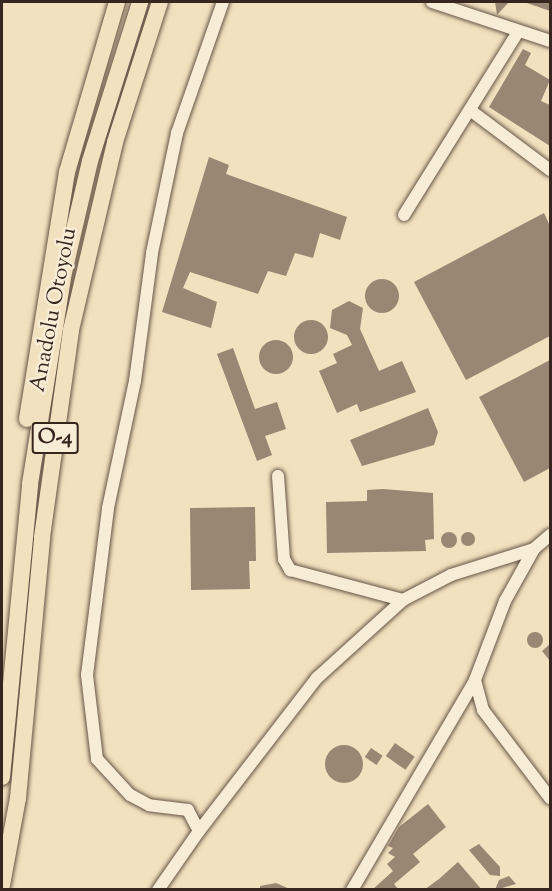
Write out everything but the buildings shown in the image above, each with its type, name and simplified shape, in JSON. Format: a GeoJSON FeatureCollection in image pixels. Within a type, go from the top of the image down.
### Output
{"type":"FeatureCollection","features":[{"type":"Feature","properties":{"kind":"highway"},"geometry":{"type":"LineString","coordinates":[[30,483],[26,429],[61,208],[81,113],[117,2]]}},
{"type":"Feature","properties":{"kind":"highway","name":"Anadolu Otoyolu"},"geometry":{"type":"LineString","coordinates":[[2,777],[30,483],[75,222],[140,2]]}},
{"type":"Feature","properties":{"kind":"highway","name":"Anadolu Otoyolu"},"geometry":{"type":"LineString","coordinates":[[2,885],[18,798],[42,537],[72,330],[115,142],[160,2]]}},
{"type":"Feature","properties":{"kind":"street"},"geometry":{"type":"LineString","coordinates":[[199,831],[188,810],[149,805],[130,795],[97,759],[87,675],[108,508],[135,381],[152,253],[177,133],[223,2]]}},
{"type":"Feature","properties":{"kind":"street"},"geometry":{"type":"LineString","coordinates":[[432,2],[550,41]]}},
{"type":"Feature","properties":{"kind":"street"},"geometry":{"type":"LineString","coordinates":[[404,215],[518,32]]}},
{"type":"Feature","properties":{"kind":"street"},"geometry":{"type":"LineString","coordinates":[[470,110],[550,170]]}},
{"type":"Feature","properties":{"kind":"street"},"geometry":{"type":"LineString","coordinates":[[278,476],[284,559],[290,570],[403,600]]}},
{"type":"Feature","properties":{"kind":"street"},"geometry":{"type":"LineString","coordinates":[[352,890],[475,680],[505,601],[534,549],[550,535]]}},
{"type":"Feature","properties":{"kind":"street"},"geometry":{"type":"LineString","coordinates":[[158,890],[199,831],[317,678],[403,600],[451,575],[534,549]]}},
{"type":"Feature","properties":{"kind":"street"},"geometry":{"type":"LineString","coordinates":[[475,680],[483,710],[550,798]]}}]}
